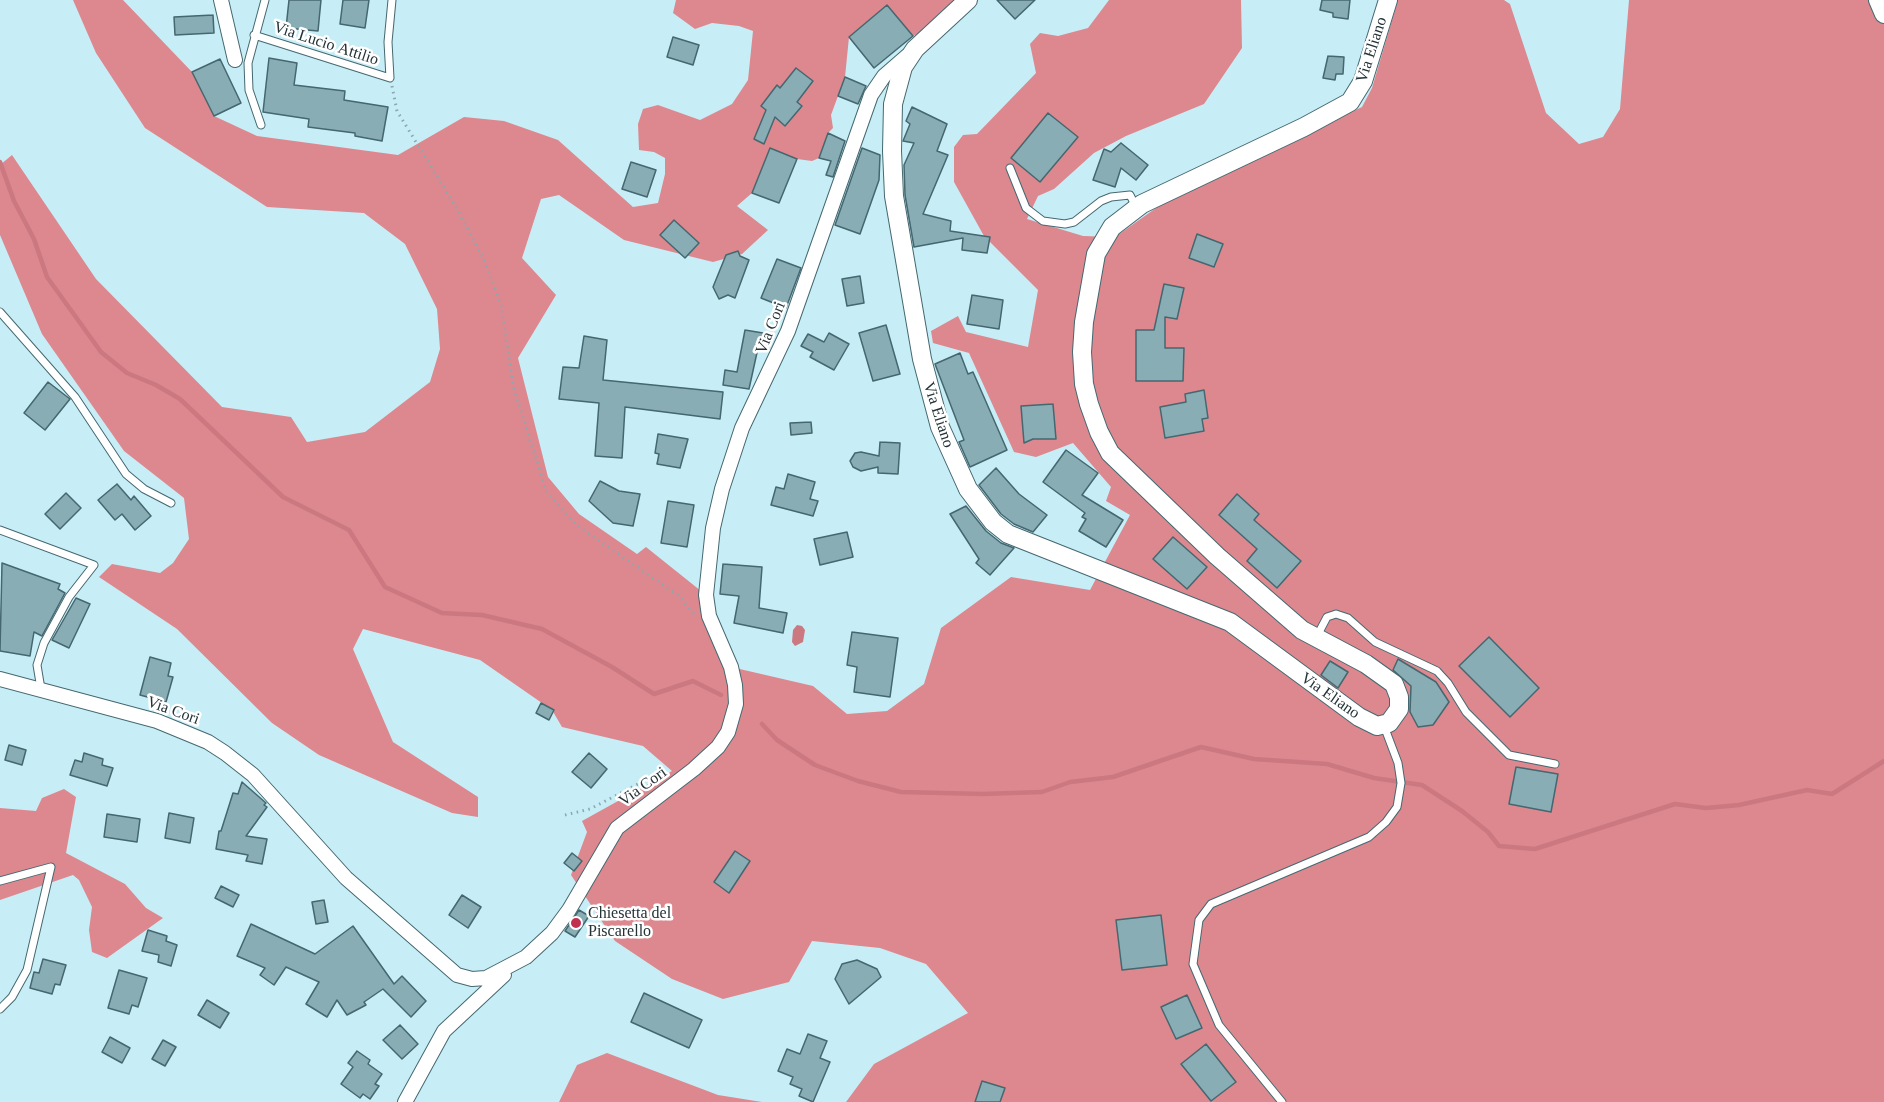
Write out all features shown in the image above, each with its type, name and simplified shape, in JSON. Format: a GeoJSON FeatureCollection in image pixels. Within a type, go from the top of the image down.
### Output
{"type":"FeatureCollection","features":[{"type":"Feature","properties":{"kind":"street"},"geometry":{"type":"LineString","coordinates":[[221,0],[235,60]]}},
{"type":"Feature","properties":{"kind":"street","name":"Via Eliano"},"geometry":{"type":"LineString","coordinates":[[968,0],[915,49],[899,75],[894,98],[892,151],[894,196],[920,349],[934,410],[961,476],[975,500],[997,526],[1017,539],[1173,598],[1236,625],[1359,717],[1372,724],[1383,725],[1394,719],[1399,709],[1400,696],[1394,684],[1366,664],[1316,639],[1217,556],[1110,453],[1099,432],[1084,384],[1082,352],[1084,322],[1098,249],[1112,227],[1136,207],[1304,127],[1350,102],[1363,81],[1388,0]]}},
{"type":"Feature","properties":{"kind":"street"},"geometry":{"type":"LineString","coordinates":[[1878,0],[1884,14]]}},
{"type":"Feature","properties":{"kind":"street","name":"Via Cori"},"geometry":{"type":"LineString","coordinates":[[0,679],[41,692],[156,721],[208,742],[253,775],[352,884],[457,975],[472,979],[486,978],[518,963],[540,946],[559,924],[617,828],[700,764],[718,747],[729,732],[736,704],[735,685],[731,667],[709,616],[706,595],[713,528],[726,474],[742,428],[788,331],[874,89],[887,72],[915,49]]}},
{"type":"Feature","properties":{"kind":"street"},"geometry":{"type":"LineString","coordinates":[[405,1102],[444,1031],[518,963]]}},
{"type":"Feature","properties":{"kind":"lane"},"geometry":{"type":"LineString","coordinates":[[261,124],[248,80],[249,51],[265,0]]}},
{"type":"Feature","properties":{"kind":"lane"},"geometry":{"type":"LineString","coordinates":[[390,78],[388,42],[392,0]]}},
{"type":"Feature","properties":{"kind":"lane","name":"Via Lucio Attilio"},"geometry":{"type":"LineString","coordinates":[[254,34],[390,78]]}},
{"type":"Feature","properties":{"kind":"lane"},"geometry":{"type":"LineString","coordinates":[[1010,168],[1026,208],[1043,221],[1065,224],[1074,222],[1101,201],[1111,197],[1130,195],[1136,207]]}},
{"type":"Feature","properties":{"kind":"lane"},"geometry":{"type":"LineString","coordinates":[[0,312],[75,397],[126,474],[144,489],[171,503]]}},
{"type":"Feature","properties":{"kind":"lane"},"geometry":{"type":"LineString","coordinates":[[0,530],[94,565],[69,597],[41,651],[37,673],[41,692]]}},
{"type":"Feature","properties":{"kind":"lane"},"geometry":{"type":"LineString","coordinates":[[1316,639],[1327,617],[1336,614],[1348,618],[1375,642],[1437,672],[1448,683],[1466,712],[1509,755],[1555,764]]}},
{"type":"Feature","properties":{"kind":"lane"},"geometry":{"type":"LineString","coordinates":[[1282,1102],[1219,1025],[1196,974],[1193,955],[1201,914],[1211,904],[1369,837],[1391,817],[1399,802],[1401,777],[1383,725]]}},
{"type":"Feature","properties":{"kind":"lane"},"geometry":{"type":"LineString","coordinates":[[0,881],[51,867],[27,970],[12,997],[0,1008]]}},
{"type":"Feature","properties":{"kind":"path"},"geometry":{"type":"LineString","coordinates":[[390,78],[397,111],[457,209],[484,260],[501,305],[513,385],[546,491],[575,524],[679,596]]}},
{"type":"Feature","properties":{"kind":"path"},"geometry":{"type":"LineString","coordinates":[[565,815],[590,809],[663,771]]}},
{"type":"Feature","properties":{"kind":"shaded area"},"geometry":{"type":"Polygon","coordinates":[[[73,0],[123,0],[192,72],[214,116],[257,136],[398,155],[464,117],[504,121],[558,140],[633,207],[658,203],[665,174],[665,158],[654,152],[639,150],[638,124],[643,109],[658,105],[700,120],[732,104],[748,80],[753,31],[739,26],[712,23],[695,29],[673,13],[676,0],[956,0],[925,31],[913,36],[887,5],[849,37],[845,77],[831,115],[833,128],[828,133],[819,158],[812,161],[797,159],[770,149],[752,193],[737,206],[768,230],[742,254],[713,262],[624,240],[559,195],[541,199],[522,258],[556,295],[518,358],[548,477],[579,514],[637,554],[646,547],[706,595],[731,667],[813,686],[847,714],[887,711],[924,684],[941,628],[1011,577],[1090,590],[1130,515],[1106,501],[1111,487],[1073,443],[1036,457],[1014,452],[969,353],[933,343],[931,331],[958,316],[966,332],[1028,347],[1038,290],[984,236],[954,182],[954,147],[963,135],[977,134],[1036,73],[1030,44],[1040,33],[1058,36],[1088,28],[1109,0],[1241,0],[1242,48],[1204,104],[1126,136],[1094,153],[1054,189],[1038,196],[1027,219],[1083,236],[1115,237],[1166,201],[1362,107],[1372,88],[1398,0],[1504,0],[1510,4],[1546,113],[1579,144],[1603,137],[1620,109],[1629,0],[1884,0],[1884,1102],[846,1102],[874,1064],[968,1013],[926,964],[880,948],[812,941],[789,982],[723,999],[672,979],[615,941],[571,875],[587,832],[582,821],[672,771],[643,746],[562,727],[552,710],[480,660],[363,629],[353,649],[393,742],[478,797],[478,817],[452,813],[319,755],[272,723],[177,629],[99,577],[112,564],[160,573],[173,563],[189,539],[184,498],[124,451],[42,334],[0,235],[0,165],[12,155],[96,279],[222,407],[291,417],[307,442],[365,432],[430,382],[440,349],[437,309],[405,244],[364,213],[267,207],[145,128],[96,53],[73,0]]]}},
{"type":"Feature","properties":{"kind":"shaded area"},"geometry":{"type":"Polygon","coordinates":[[[797,625],[802,626],[805,630],[803,642],[795,646],[792,642],[793,630],[797,625]]]}},
{"type":"Feature","properties":{"kind":"shaded area"},"geometry":{"type":"Polygon","coordinates":[[[64,789],[76,797],[66,853],[125,884],[146,908],[163,918],[107,958],[92,952],[89,930],[92,907],[79,880],[73,875],[0,900],[0,808],[36,811],[42,798],[64,789]]]}},
{"type":"Feature","properties":{"kind":"shaded area"},"geometry":{"type":"Polygon","coordinates":[[[607,1053],[718,1095],[762,1102],[559,1102],[577,1065],[607,1053]]]}},
{"type":"Feature","properties":{"kind":"building"},"geometry":{"type":"Polygon","coordinates":[[[289,0],[321,0],[318,31],[286,28],[289,0]]]}},
{"type":"Feature","properties":{"kind":"building"},"geometry":{"type":"Polygon","coordinates":[[[343,0],[369,0],[365,28],[340,24],[343,0]]]}},
{"type":"Feature","properties":{"kind":"building"},"geometry":{"type":"Polygon","coordinates":[[[997,0],[1035,0],[1015,19],[997,0]]]}},
{"type":"Feature","properties":{"kind":"building"},"geometry":{"type":"Polygon","coordinates":[[[1322,0],[1350,0],[1348,19],[1333,17],[1333,13],[1320,10],[1322,0]]]}},
{"type":"Feature","properties":{"kind":"building"},"geometry":{"type":"Polygon","coordinates":[[[887,5],[913,36],[874,68],[849,37],[887,5]]]}},
{"type":"Feature","properties":{"kind":"building"},"geometry":{"type":"Polygon","coordinates":[[[213,15],[214,33],[175,35],[174,17],[213,15]]]}},
{"type":"Feature","properties":{"kind":"building"},"geometry":{"type":"Polygon","coordinates":[[[673,37],[699,45],[693,65],[667,57],[673,37]]]}},
{"type":"Feature","properties":{"kind":"building"},"geometry":{"type":"Polygon","coordinates":[[[1328,56],[1344,57],[1343,74],[1336,74],[1335,80],[1323,78],[1328,56]]]}},
{"type":"Feature","properties":{"kind":"building"},"geometry":{"type":"Polygon","coordinates":[[[269,58],[297,63],[294,85],[345,91],[344,100],[388,107],[382,141],[355,136],[355,133],[308,127],[309,119],[263,112],[269,58]]]}},
{"type":"Feature","properties":{"kind":"building"},"geometry":{"type":"Polygon","coordinates":[[[220,59],[241,103],[214,116],[192,72],[220,59]]]}},
{"type":"Feature","properties":{"kind":"building"},"geometry":{"type":"Polygon","coordinates":[[[796,68],[813,81],[797,102],[802,106],[785,126],[775,117],[764,144],[754,139],[766,110],[761,106],[777,85],[780,88],[796,68]]]}},
{"type":"Feature","properties":{"kind":"building"},"geometry":{"type":"Polygon","coordinates":[[[845,77],[866,86],[858,104],[838,96],[845,77]]]}},
{"type":"Feature","properties":{"kind":"building"},"geometry":{"type":"Polygon","coordinates":[[[912,107],[947,124],[937,151],[948,155],[923,214],[951,221],[950,231],[990,237],[987,253],[962,250],[963,238],[914,247],[905,195],[904,165],[914,143],[903,141],[910,124],[906,121],[912,107]]]}},
{"type":"Feature","properties":{"kind":"building"},"geometry":{"type":"Polygon","coordinates":[[[1048,113],[1078,137],[1040,182],[1011,158],[1048,113]]]}},
{"type":"Feature","properties":{"kind":"building"},"geometry":{"type":"Polygon","coordinates":[[[828,133],[845,141],[833,177],[826,175],[831,161],[819,158],[828,133]]]}},
{"type":"Feature","properties":{"kind":"building"},"geometry":{"type":"Polygon","coordinates":[[[1121,143],[1148,165],[1136,180],[1121,168],[1115,187],[1093,180],[1104,149],[1111,152],[1121,143]]]}},
{"type":"Feature","properties":{"kind":"building"},"geometry":{"type":"Polygon","coordinates":[[[770,148],[797,159],[779,203],[752,193],[770,148]]]}},
{"type":"Feature","properties":{"kind":"building"},"geometry":{"type":"Polygon","coordinates":[[[862,148],[880,155],[879,180],[860,234],[835,225],[862,148]]]}},
{"type":"Feature","properties":{"kind":"building"},"geometry":{"type":"Polygon","coordinates":[[[631,162],[656,170],[647,197],[622,189],[631,162]]]}},
{"type":"Feature","properties":{"kind":"building"},"geometry":{"type":"Polygon","coordinates":[[[674,220],[699,243],[685,258],[660,235],[674,220]]]}},
{"type":"Feature","properties":{"kind":"building"},"geometry":{"type":"Polygon","coordinates":[[[1197,234],[1223,244],[1214,267],[1189,258],[1197,234]]]}},
{"type":"Feature","properties":{"kind":"building"},"geometry":{"type":"Polygon","coordinates":[[[738,251],[740,256],[749,260],[735,298],[728,295],[719,299],[713,287],[726,255],[738,251]]]}},
{"type":"Feature","properties":{"kind":"building"},"geometry":{"type":"Polygon","coordinates":[[[777,259],[801,268],[786,308],[761,298],[777,259]]]}},
{"type":"Feature","properties":{"kind":"building"},"geometry":{"type":"Polygon","coordinates":[[[860,276],[864,303],[847,306],[842,279],[860,276]]]}},
{"type":"Feature","properties":{"kind":"building"},"geometry":{"type":"Polygon","coordinates":[[[1164,284],[1184,288],[1177,319],[1165,317],[1165,348],[1184,348],[1183,381],[1136,381],[1136,330],[1154,330],[1164,284]]]}},
{"type":"Feature","properties":{"kind":"building"},"geometry":{"type":"Polygon","coordinates":[[[972,295],[1003,300],[999,329],[967,324],[972,295]]]}},
{"type":"Feature","properties":{"kind":"building"},"geometry":{"type":"Polygon","coordinates":[[[886,325],[900,374],[873,381],[859,333],[886,325]]]}},
{"type":"Feature","properties":{"kind":"building"},"geometry":{"type":"Polygon","coordinates":[[[745,330],[769,334],[766,349],[758,348],[749,389],[723,385],[725,370],[737,372],[745,330]]]}},
{"type":"Feature","properties":{"kind":"building"},"geometry":{"type":"Polygon","coordinates":[[[829,333],[849,344],[834,370],[810,357],[813,352],[801,346],[808,334],[824,342],[829,333]]]}},
{"type":"Feature","properties":{"kind":"building"},"geometry":{"type":"Polygon","coordinates":[[[584,336],[607,340],[603,380],[723,392],[720,419],[625,407],[622,458],[595,456],[599,403],[559,399],[563,367],[579,368],[584,336]]]}},
{"type":"Feature","properties":{"kind":"building"},"geometry":{"type":"Polygon","coordinates":[[[960,353],[968,374],[973,372],[1007,450],[970,467],[959,442],[964,440],[935,364],[960,353]]]}},
{"type":"Feature","properties":{"kind":"building"},"geometry":{"type":"Polygon","coordinates":[[[48,382],[70,399],[45,430],[24,413],[48,382]]]}},
{"type":"Feature","properties":{"kind":"building"},"geometry":{"type":"Polygon","coordinates":[[[1204,390],[1208,418],[1202,419],[1204,431],[1165,438],[1160,407],[1186,402],[1185,394],[1204,390]]]}},
{"type":"Feature","properties":{"kind":"building"},"geometry":{"type":"Polygon","coordinates":[[[1053,404],[1056,439],[1033,439],[1024,443],[1021,406],[1053,404]]]}},
{"type":"Feature","properties":{"kind":"building"},"geometry":{"type":"Polygon","coordinates":[[[811,422],[812,433],[791,435],[790,423],[811,422]]]}},
{"type":"Feature","properties":{"kind":"building"},"geometry":{"type":"Polygon","coordinates":[[[658,434],[688,439],[680,468],[657,464],[659,454],[655,453],[658,434]]]}},
{"type":"Feature","properties":{"kind":"building"},"geometry":{"type":"Polygon","coordinates":[[[880,442],[900,443],[898,474],[878,473],[878,467],[861,471],[853,467],[850,461],[855,453],[879,456],[880,442]]]}},
{"type":"Feature","properties":{"kind":"building"},"geometry":{"type":"Polygon","coordinates":[[[1066,450],[1098,473],[1082,495],[1123,520],[1106,547],[1079,531],[1086,519],[1082,517],[1085,513],[1043,482],[1066,450]]]}},
{"type":"Feature","properties":{"kind":"building"},"geometry":{"type":"Polygon","coordinates":[[[996,468],[1019,494],[1047,515],[1033,532],[1014,524],[1001,514],[979,485],[996,468]]]}},
{"type":"Feature","properties":{"kind":"building"},"geometry":{"type":"Polygon","coordinates":[[[788,474],[815,482],[810,499],[818,501],[813,516],[771,505],[776,487],[784,489],[788,474]]]}},
{"type":"Feature","properties":{"kind":"building"},"geometry":{"type":"Polygon","coordinates":[[[600,481],[619,491],[640,494],[633,526],[613,523],[589,501],[600,481]]]}},
{"type":"Feature","properties":{"kind":"building"},"geometry":{"type":"Polygon","coordinates":[[[117,484],[131,500],[134,496],[151,516],[135,530],[122,514],[115,520],[98,500],[117,484]]]}},
{"type":"Feature","properties":{"kind":"building"},"geometry":{"type":"Polygon","coordinates":[[[66,493],[81,508],[60,529],[45,514],[66,493]]]}},
{"type":"Feature","properties":{"kind":"building"},"geometry":{"type":"Polygon","coordinates":[[[1237,494],[1259,514],[1254,520],[1301,561],[1277,588],[1247,561],[1257,549],[1219,515],[1237,494]]]}},
{"type":"Feature","properties":{"kind":"building"},"geometry":{"type":"Polygon","coordinates":[[[668,501],[694,505],[687,547],[661,543],[668,501]]]}},
{"type":"Feature","properties":{"kind":"building"},"geometry":{"type":"Polygon","coordinates":[[[966,506],[986,531],[1001,543],[1014,548],[990,575],[976,563],[979,559],[950,514],[966,506]]]}},
{"type":"Feature","properties":{"kind":"building"},"geometry":{"type":"Polygon","coordinates":[[[847,532],[853,557],[820,565],[814,539],[847,532]]]}},
{"type":"Feature","properties":{"kind":"building"},"geometry":{"type":"Polygon","coordinates":[[[1173,537],[1207,567],[1187,589],[1153,559],[1173,537]]]}},
{"type":"Feature","properties":{"kind":"building"},"geometry":{"type":"Polygon","coordinates":[[[2,563],[60,584],[58,589],[65,593],[42,636],[34,632],[30,656],[0,651],[2,563]]]}},
{"type":"Feature","properties":{"kind":"building"},"geometry":{"type":"Polygon","coordinates":[[[723,564],[762,567],[759,608],[787,613],[783,633],[734,623],[739,596],[720,594],[723,564]]]}},
{"type":"Feature","properties":{"kind":"building"},"geometry":{"type":"Polygon","coordinates":[[[76,598],[90,604],[69,648],[52,640],[76,598]]]}},
{"type":"Feature","properties":{"kind":"building"},"geometry":{"type":"Polygon","coordinates":[[[852,632],[898,638],[890,697],[854,692],[857,667],[847,665],[852,632]]]}},
{"type":"Feature","properties":{"kind":"building"},"geometry":{"type":"Polygon","coordinates":[[[1489,637],[1539,688],[1510,717],[1459,666],[1489,637]]]}},
{"type":"Feature","properties":{"kind":"building"},"geometry":{"type":"Polygon","coordinates":[[[150,657],[171,663],[168,676],[173,677],[166,702],[140,695],[150,657]]]}},
{"type":"Feature","properties":{"kind":"building"},"geometry":{"type":"Polygon","coordinates":[[[1398,659],[1436,682],[1449,702],[1433,725],[1418,727],[1410,712],[1411,686],[1393,670],[1398,659]]]}},
{"type":"Feature","properties":{"kind":"building"},"geometry":{"type":"Polygon","coordinates":[[[1330,661],[1348,672],[1338,688],[1321,675],[1330,661]]]}},
{"type":"Feature","properties":{"kind":"building"},"geometry":{"type":"Polygon","coordinates":[[[541,703],[554,710],[549,720],[536,713],[541,703]]]}},
{"type":"Feature","properties":{"kind":"building"},"geometry":{"type":"Polygon","coordinates":[[[9,745],[26,750],[22,765],[5,760],[9,745]]]}},
{"type":"Feature","properties":{"kind":"building"},"geometry":{"type":"Polygon","coordinates":[[[84,753],[103,759],[102,765],[113,768],[107,786],[70,775],[75,760],[82,762],[84,753]]]}},
{"type":"Feature","properties":{"kind":"building"},"geometry":{"type":"Polygon","coordinates":[[[589,753],[607,769],[591,788],[572,772],[589,753]]]}},
{"type":"Feature","properties":{"kind":"building"},"geometry":{"type":"Polygon","coordinates":[[[1516,767],[1558,774],[1551,812],[1509,804],[1516,767]]]}},
{"type":"Feature","properties":{"kind":"building"},"geometry":{"type":"Polygon","coordinates":[[[242,782],[266,803],[264,805],[267,807],[246,836],[267,839],[262,864],[246,861],[248,855],[216,849],[219,831],[221,831],[233,793],[238,794],[242,782]]]}},
{"type":"Feature","properties":{"kind":"building"},"geometry":{"type":"Polygon","coordinates":[[[169,813],[194,818],[190,843],[165,838],[169,813]]]}},
{"type":"Feature","properties":{"kind":"building"},"geometry":{"type":"Polygon","coordinates":[[[107,814],[140,819],[137,842],[104,837],[107,814]]]}},
{"type":"Feature","properties":{"kind":"building"},"geometry":{"type":"Polygon","coordinates":[[[735,851],[750,861],[729,893],[714,882],[735,851]]]}},
{"type":"Feature","properties":{"kind":"building"},"geometry":{"type":"Polygon","coordinates":[[[572,853],[582,861],[574,871],[564,863],[572,853]]]}},
{"type":"Feature","properties":{"kind":"building"},"geometry":{"type":"Polygon","coordinates":[[[221,886],[239,895],[233,907],[215,898],[221,886]]]}},
{"type":"Feature","properties":{"kind":"building"},"geometry":{"type":"Polygon","coordinates":[[[462,895],[481,907],[468,928],[449,915],[462,895]]]}},
{"type":"Feature","properties":{"kind":"building"},"geometry":{"type":"Polygon","coordinates":[[[324,900],[328,922],[316,924],[312,902],[324,900]]]}},
{"type":"Feature","properties":{"kind":"building","name":"Chiesetta del Piscarello"},"geometry":{"type":"Polygon","coordinates":[[[579,910],[589,916],[575,937],[565,931],[579,910]]]}},
{"type":"Feature","properties":{"kind":"building"},"geometry":{"type":"Polygon","coordinates":[[[1161,915],[1167,965],[1122,970],[1116,920],[1161,915]]]}},
{"type":"Feature","properties":{"kind":"building"},"geometry":{"type":"Polygon","coordinates":[[[251,924],[315,954],[353,926],[394,984],[402,976],[426,1001],[411,1017],[383,989],[364,1002],[366,1005],[347,1015],[337,1000],[327,1017],[306,1004],[319,982],[286,967],[274,985],[260,975],[265,968],[237,956],[251,924]]]}},
{"type":"Feature","properties":{"kind":"building"},"geometry":{"type":"Polygon","coordinates":[[[148,930],[167,936],[166,941],[177,945],[171,966],[158,962],[159,955],[142,951],[148,930]]]}},
{"type":"Feature","properties":{"kind":"building"},"geometry":{"type":"Polygon","coordinates":[[[43,959],[66,965],[60,985],[55,984],[52,994],[30,988],[34,972],[39,973],[43,959]]]}},
{"type":"Feature","properties":{"kind":"building"},"geometry":{"type":"Polygon","coordinates":[[[857,960],[877,969],[881,977],[849,1004],[835,979],[842,964],[857,960]]]}},
{"type":"Feature","properties":{"kind":"building"},"geometry":{"type":"Polygon","coordinates":[[[119,970],[147,978],[138,1007],[132,1005],[129,1014],[108,1008],[119,970]]]}},
{"type":"Feature","properties":{"kind":"building"},"geometry":{"type":"Polygon","coordinates":[[[644,993],[702,1020],[689,1048],[631,1022],[644,993]]]}},
{"type":"Feature","properties":{"kind":"building"},"geometry":{"type":"Polygon","coordinates":[[[1187,995],[1202,1028],[1176,1039],[1161,1007],[1187,995]]]}},
{"type":"Feature","properties":{"kind":"building"},"geometry":{"type":"Polygon","coordinates":[[[207,1000],[229,1013],[220,1028],[198,1015],[207,1000]]]}},
{"type":"Feature","properties":{"kind":"building"},"geometry":{"type":"Polygon","coordinates":[[[400,1025],[418,1044],[402,1059],[383,1040],[400,1025]]]}},
{"type":"Feature","properties":{"kind":"building"},"geometry":{"type":"Polygon","coordinates":[[[808,1034],[827,1041],[820,1058],[830,1062],[813,1102],[799,1096],[802,1089],[790,1084],[793,1077],[778,1071],[787,1049],[800,1054],[808,1034]]]}},
{"type":"Feature","properties":{"kind":"building"},"geometry":{"type":"Polygon","coordinates":[[[110,1037],[130,1048],[122,1063],[102,1052],[110,1037]]]}},
{"type":"Feature","properties":{"kind":"building"},"geometry":{"type":"Polygon","coordinates":[[[163,1040],[176,1047],[165,1066],[152,1059],[163,1040]]]}},
{"type":"Feature","properties":{"kind":"building"},"geometry":{"type":"Polygon","coordinates":[[[1206,1044],[1236,1082],[1211,1101],[1181,1064],[1206,1044]]]}},
{"type":"Feature","properties":{"kind":"building"},"geometry":{"type":"Polygon","coordinates":[[[357,1051],[370,1060],[368,1064],[382,1074],[375,1084],[379,1086],[370,1099],[363,1094],[360,1098],[341,1084],[353,1067],[348,1063],[357,1051]]]}},
{"type":"Feature","properties":{"kind":"building"},"geometry":{"type":"Polygon","coordinates":[[[982,1081],[1005,1088],[1000,1102],[975,1102],[982,1081]]]}},
{"type":"Feature","properties":{"kind":"waterway"},"geometry":{"type":"LineString","coordinates":[[0,162],[14,201],[34,239],[47,277],[101,352],[127,373],[156,385],[180,399],[283,497],[349,530],[385,587],[442,613],[482,615],[542,629],[612,667],[654,694],[693,681],[721,695]]}},
{"type":"Feature","properties":{"kind":"waterway"},"geometry":{"type":"LineString","coordinates":[[762,724],[777,740],[815,765],[858,781],[901,792],[983,794],[1042,792],[1070,782],[1113,777],[1201,747],[1254,759],[1327,764],[1374,778],[1422,785],[1462,811],[1488,832],[1499,846],[1535,849],[1675,804],[1706,808],[1739,805],[1807,790],[1832,794],[1884,761]]}},
{"type":"Feature","properties":{"kind":"place","name":"Chiesetta del Piscarello"},"geometry":{"type":"Point","coordinates":[576,923]}}]}
